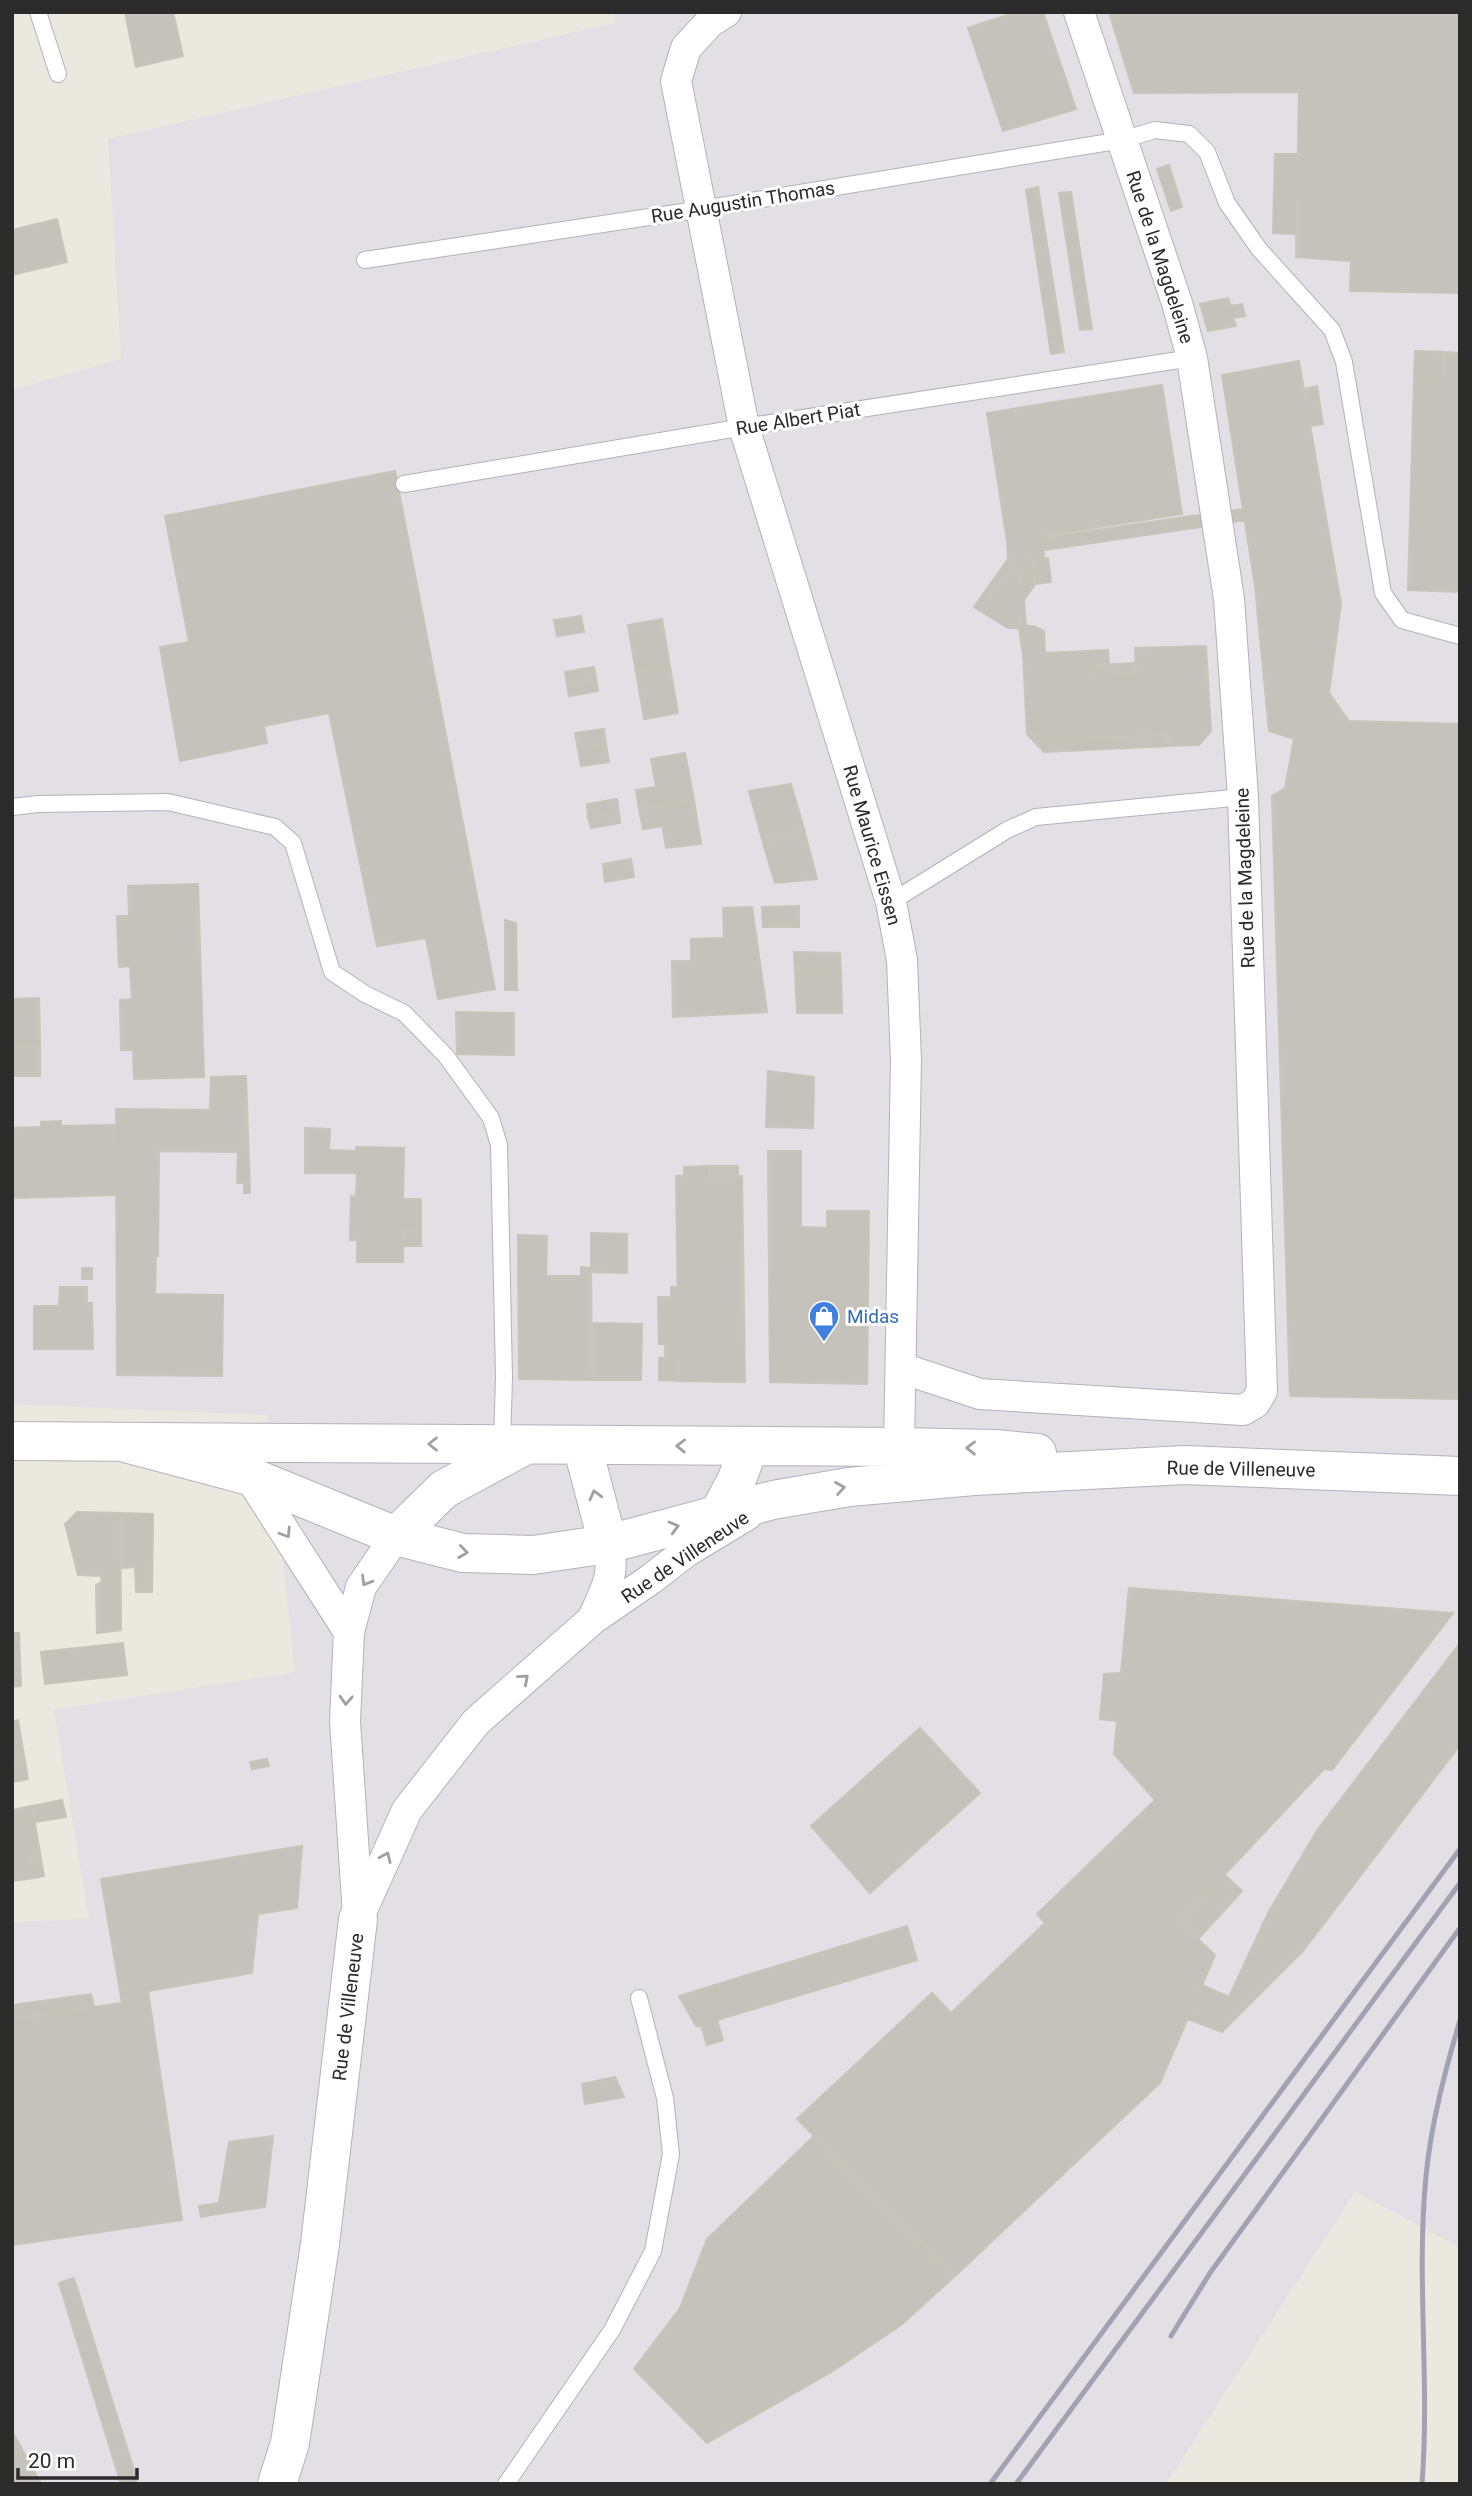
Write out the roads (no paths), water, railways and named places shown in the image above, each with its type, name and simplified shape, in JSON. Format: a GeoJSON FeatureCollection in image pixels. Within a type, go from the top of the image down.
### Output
{"type":"FeatureCollection","features":[{"type":"Feature","properties":{"kind":"main road"},"geometry":{"type":"LineString","coordinates":[[12,1441],[899,1447],[995,1449],[1185,1465]]}},
{"type":"Feature","properties":{"kind":"main road","name":"Rue de Villeneuve"},"geometry":{"type":"LineString","coordinates":[[125,1443],[249,1476],[397,1536],[463,1553],[533,1555],[608,1544],[773,1500],[849,1487],[974,1476],[1185,1465],[1460,1476]]}},
{"type":"Feature","properties":{"kind":"main road"},"geometry":{"type":"LineString","coordinates":[[397,1536],[444,1489],[514,1445]]}},
{"type":"Feature","properties":{"kind":"main road"},"geometry":{"type":"LineString","coordinates":[[582,1445],[608,1544]]}},
{"type":"Feature","properties":{"kind":"main road"},"geometry":{"type":"LineString","coordinates":[[718,1515],[737,1479],[749,1447]]}},
{"type":"Feature","properties":{"kind":"main road","name":"Rue de Villeneuve"},"geometry":{"type":"LineString","coordinates":[[277,2484],[290,2442],[320,2244],[358,1919]]}},
{"type":"Feature","properties":{"kind":"street","name":"Rue Maurice Eissen"},"geometry":{"type":"LineString","coordinates":[[726,12],[709,22],[685,48],[676,82],[744,427],[891,902],[902,960],[906,1060],[899,1447]]}},
{"type":"Feature","properties":{"kind":"street","name":"Rue de la Magdeleine"},"geometry":{"type":"LineString","coordinates":[[901,1368],[980,1394],[1243,1410],[1255,1403],[1262,1391],[1243,797],[1229,599],[1192,358],[1177,303],[1079,12]]}},
{"type":"Feature","properties":{"kind":"street"},"geometry":{"type":"LineString","coordinates":[[249,1476],[349,1632]]}},
{"type":"Feature","properties":{"kind":"street","name":"Rue de Villeneuve"},"geometry":{"type":"LineString","coordinates":[[358,1919],[407,1810],[476,1722],[593,1619],[686,1552],[773,1500]]}},
{"type":"Feature","properties":{"kind":"street"},"geometry":{"type":"LineString","coordinates":[[358,1919],[345,1721],[349,1632],[361,1587],[397,1536]]}},
{"type":"Feature","properties":{"kind":"street"},"geometry":{"type":"LineString","coordinates":[[593,1619],[611,1578],[608,1544]]}},
{"type":"Feature","properties":{"kind":"lane"},"geometry":{"type":"LineString","coordinates":[[38,12],[58,75]]}},
{"type":"Feature","properties":{"kind":"lane","name":"Rue Augustin Thomas"},"geometry":{"type":"LineString","coordinates":[[365,260],[702,209],[1122,140],[1155,130],[1189,134],[1207,152],[1227,203],[1259,249],[1332,330],[1344,362],[1383,593],[1402,620],[1460,636]]}},
{"type":"Feature","properties":{"kind":"lane","name":"Rue Albert Piat"},"geometry":{"type":"LineString","coordinates":[[404,484],[744,427],[1192,358]]}},
{"type":"Feature","properties":{"kind":"lane"},"geometry":{"type":"LineString","coordinates":[[891,902],[1007,830],[1036,817],[1243,797]]}},
{"type":"Feature","properties":{"kind":"lane"},"geometry":{"type":"LineString","coordinates":[[12,807],[38,804],[168,802],[275,827],[293,843],[332,972],[365,994],[404,1013],[446,1056],[491,1118],[499,1145],[504,1377],[514,1445]]}},
{"type":"Feature","properties":{"kind":"lane"},"geometry":{"type":"LineString","coordinates":[[506,2484],[612,2330],[653,2251],[671,2154],[665,2098],[639,1998]]}},
{"type":"Feature","properties":{"kind":"railway"},"geometry":{"type":"LineString","coordinates":[[990,2484],[1460,1849]]}},
{"type":"Feature","properties":{"kind":"railway"},"geometry":{"type":"LineString","coordinates":[[1016,2484],[1460,1883]]}},
{"type":"Feature","properties":{"kind":"railway"},"geometry":{"type":"LineString","coordinates":[[1171,2336],[1210,2273],[1460,1928]]}},
{"type":"Feature","properties":{"kind":"railway"},"geometry":{"type":"LineString","coordinates":[[1422,2484],[1425,2407],[1422,2253],[1426,2176],[1439,2098],[1460,2020]]}},
{"type":"Feature","properties":{"kind":"place","name":"Midas"},"geometry":{"type":"Point","coordinates":[824,1343]}}]}
